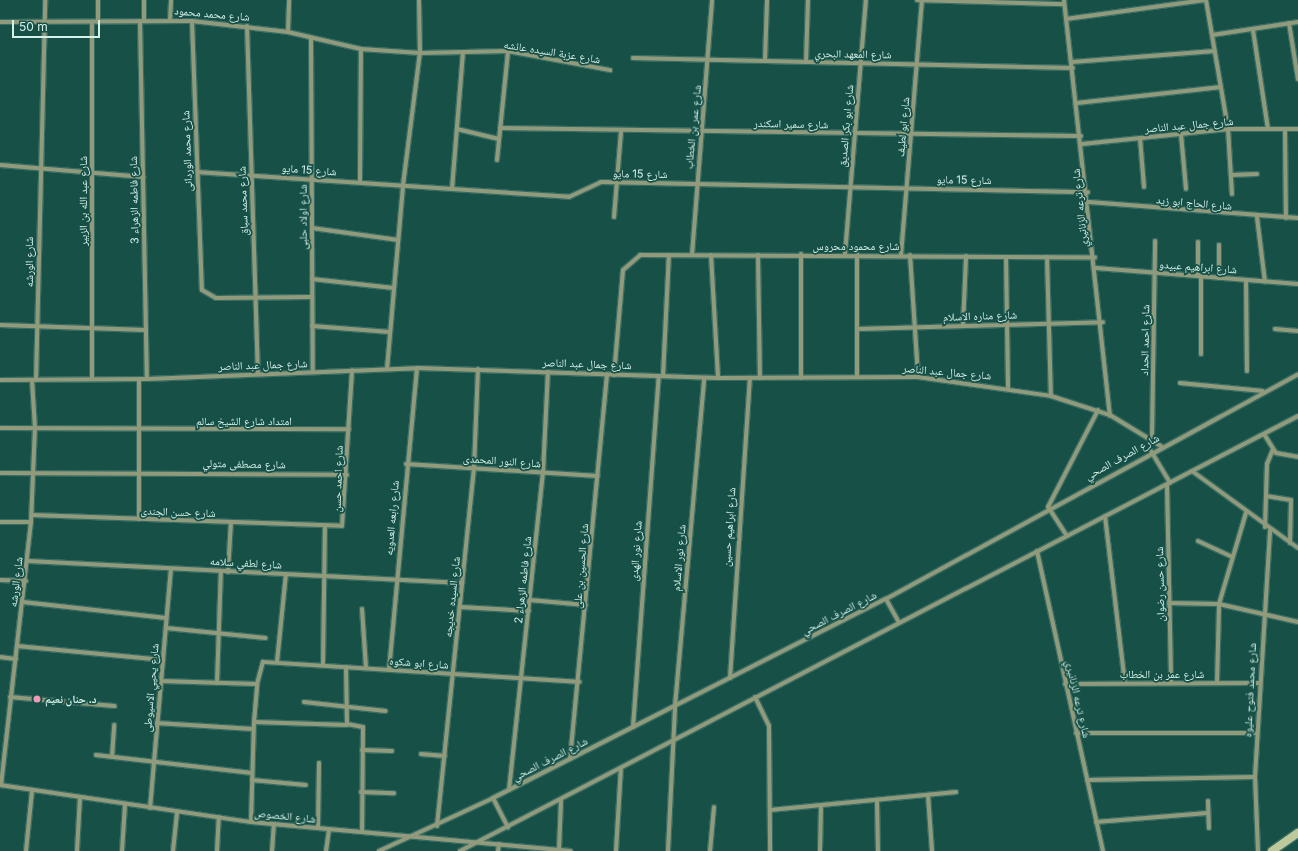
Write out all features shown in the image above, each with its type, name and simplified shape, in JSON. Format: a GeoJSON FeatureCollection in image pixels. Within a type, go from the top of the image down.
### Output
{"type":"FeatureCollection","features":[{"type":"Feature","properties":{"kind":"main road"},"geometry":{"type":"LineString","coordinates":[[1272,851],[1298,833]]}},
{"type":"Feature","properties":{"kind":"street"},"geometry":{"type":"LineString","coordinates":[[44,23],[45,0]]}},
{"type":"Feature","properties":{"kind":"street"},"geometry":{"type":"LineString","coordinates":[[98,0],[98,22]]}},
{"type":"Feature","properties":{"kind":"street","name":"شارع فاطمه الزهراء 3"},"geometry":{"type":"LineString","coordinates":[[144,0],[142,21],[143,177],[147,379]]}},
{"type":"Feature","properties":{"kind":"street"},"geometry":{"type":"LineString","coordinates":[[170,20],[171,0]]}},
{"type":"Feature","properties":{"kind":"street"},"geometry":{"type":"LineString","coordinates":[[288,32],[289,0]]}},
{"type":"Feature","properties":{"kind":"street"},"geometry":{"type":"LineString","coordinates":[[386,368],[403,185],[420,53],[419,0]]}},
{"type":"Feature","properties":{"kind":"street","name":"شارع عمر بن الخطاب"},"geometry":{"type":"LineString","coordinates":[[692,255],[696,184],[709,60],[712,0]]}},
{"type":"Feature","properties":{"kind":"street"},"geometry":{"type":"LineString","coordinates":[[765,61],[767,0]]}},
{"type":"Feature","properties":{"kind":"street"},"geometry":{"type":"LineString","coordinates":[[806,62],[808,0]]}},
{"type":"Feature","properties":{"kind":"street","name":"شارع ابو بكر الصديق"},"geometry":{"type":"LineString","coordinates":[[845,254],[866,0]]}},
{"type":"Feature","properties":{"kind":"street"},"geometry":{"type":"LineString","coordinates":[[917,0],[1064,2]]}},
{"type":"Feature","properties":{"kind":"street","name":"شارع ابو لطيف"},"geometry":{"type":"LineString","coordinates":[[901,255],[922,0]]}},
{"type":"Feature","properties":{"kind":"street"},"geometry":{"type":"LineString","coordinates":[[1066,19],[1206,0],[1228,129],[1232,194]]}},
{"type":"Feature","properties":{"kind":"street","name":"شارع ترعه الزنانيري"},"geometry":{"type":"LineString","coordinates":[[1064,2],[1103,322],[1110,415]]}},
{"type":"Feature","properties":{"kind":"street","name":"شارع محمد محمود"},"geometry":{"type":"LineString","coordinates":[[0,22],[92,23],[170,20],[192,21],[247,26],[288,32],[361,49],[420,53]]}},
{"type":"Feature","properties":{"kind":"street","name":"شارع محمد الوردانى"},"geometry":{"type":"LineString","coordinates":[[192,21],[200,280],[207,295],[256,298]]}},
{"type":"Feature","properties":{"kind":"street"},"geometry":{"type":"LineString","coordinates":[[1212,35],[1298,22]]}},
{"type":"Feature","properties":{"kind":"street","name":"شارع الورشه"},"geometry":{"type":"LineString","coordinates":[[0,785],[10,697],[26,581],[32,515],[35,428],[34,380],[38,327],[39,169],[44,23]]}},
{"type":"Feature","properties":{"kind":"street","name":"شارع عبد الله بن الزبير"},"geometry":{"type":"LineString","coordinates":[[92,23],[92,380]]}},
{"type":"Feature","properties":{"kind":"street"},"geometry":{"type":"LineString","coordinates":[[1289,24],[1298,79]]}},
{"type":"Feature","properties":{"kind":"street","name":"شارع محمد سباق"},"geometry":{"type":"LineString","coordinates":[[247,26],[258,374]]}},
{"type":"Feature","properties":{"kind":"street"},"geometry":{"type":"LineString","coordinates":[[1253,30],[1268,129]]}},
{"type":"Feature","properties":{"kind":"street","name":"شارع اولاد حلبى"},"geometry":{"type":"LineString","coordinates":[[311,38],[313,372]]}},
{"type":"Feature","properties":{"kind":"street"},"geometry":{"type":"LineString","coordinates":[[360,182],[361,49]]}},
{"type":"Feature","properties":{"kind":"street"},"geometry":{"type":"LineString","coordinates":[[1072,62],[1215,50]]}},
{"type":"Feature","properties":{"kind":"street"},"geometry":{"type":"LineString","coordinates":[[452,189],[463,52]]}},
{"type":"Feature","properties":{"kind":"street"},"geometry":{"type":"LineString","coordinates":[[497,160],[508,52]]}},
{"type":"Feature","properties":{"kind":"street","name":"شارع عزبة السيده عائشه"},"geometry":{"type":"LineString","coordinates":[[420,53],[508,52],[610,70]]}},
{"type":"Feature","properties":{"kind":"street","name":"شارع المعهد البحري"},"geometry":{"type":"LineString","coordinates":[[633,58],[1072,68]]}},
{"type":"Feature","properties":{"kind":"street"},"geometry":{"type":"LineString","coordinates":[[1077,103],[1221,87]]}},
{"type":"Feature","properties":{"kind":"street","name":"شارع سمير اسكندر"},"geometry":{"type":"LineString","coordinates":[[500,128],[621,131],[1081,136]]}},
{"type":"Feature","properties":{"kind":"street"},"geometry":{"type":"LineString","coordinates":[[457,129],[499,139]]}},
{"type":"Feature","properties":{"kind":"street","name":"شارع جمال عبد الناصر"},"geometry":{"type":"LineString","coordinates":[[1082,144],[1228,129],[1298,129]]}},
{"type":"Feature","properties":{"kind":"street"},"geometry":{"type":"LineString","coordinates":[[1285,129],[1286,218]]}},
{"type":"Feature","properties":{"kind":"street"},"geometry":{"type":"LineString","coordinates":[[614,217],[621,131]]}},
{"type":"Feature","properties":{"kind":"street"},"geometry":{"type":"LineString","coordinates":[[1181,134],[1186,189]]}},
{"type":"Feature","properties":{"kind":"street"},"geometry":{"type":"LineString","coordinates":[[1140,138],[1144,187]]}},
{"type":"Feature","properties":{"kind":"street"},"geometry":{"type":"LineString","coordinates":[[0,165],[92,174],[143,177]]}},
{"type":"Feature","properties":{"kind":"street","name":"شارع 15 مايو"},"geometry":{"type":"LineString","coordinates":[[196,172],[569,197],[595,183],[617,182],[1088,192]]}},
{"type":"Feature","properties":{"kind":"street"},"geometry":{"type":"LineString","coordinates":[[1231,175],[1257,174]]}},
{"type":"Feature","properties":{"kind":"street","name":"شارع الحاج ابو زيد"},"geometry":{"type":"LineString","coordinates":[[1089,202],[1257,217],[1298,218]]}},
{"type":"Feature","properties":{"kind":"street"},"geometry":{"type":"LineString","coordinates":[[1257,217],[1265,282]]}},
{"type":"Feature","properties":{"kind":"street"},"geometry":{"type":"LineString","coordinates":[[312,228],[398,240]]}},
{"type":"Feature","properties":{"kind":"street","name":"شارع احمد الحداد"},"geometry":{"type":"LineString","coordinates":[[1152,439],[1155,241]]}},
{"type":"Feature","properties":{"kind":"street"},"geometry":{"type":"LineString","coordinates":[[1198,242],[1201,354]]}},
{"type":"Feature","properties":{"kind":"street"},"geometry":{"type":"LineString","coordinates":[[1219,245],[1219,278]]}},
{"type":"Feature","properties":{"kind":"street"},"geometry":{"type":"LineString","coordinates":[[758,254],[760,378]]}},
{"type":"Feature","properties":{"kind":"street"},"geometry":{"type":"LineString","coordinates":[[801,254],[801,378]]}},
{"type":"Feature","properties":{"kind":"street"},"geometry":{"type":"LineString","coordinates":[[857,254],[857,377]]}},
{"type":"Feature","properties":{"kind":"street","name":"شارع محمود محروس"},"geometry":{"type":"LineString","coordinates":[[614,375],[623,270],[640,255],[857,254],[1095,257]]}},
{"type":"Feature","properties":{"kind":"street","name":"شارع نور الهدى"},"geometry":{"type":"LineString","coordinates":[[633,727],[661,376],[669,255]]}},
{"type":"Feature","properties":{"kind":"street"},"geometry":{"type":"LineString","coordinates":[[711,255],[718,378]]}},
{"type":"Feature","properties":{"kind":"street"},"geometry":{"type":"LineString","coordinates":[[910,255],[917,327],[918,377]]}},
{"type":"Feature","properties":{"kind":"street"},"geometry":{"type":"LineString","coordinates":[[963,326],[966,256]]}},
{"type":"Feature","properties":{"kind":"street"},"geometry":{"type":"LineString","coordinates":[[1006,257],[1008,387]]}},
{"type":"Feature","properties":{"kind":"street"},"geometry":{"type":"LineString","coordinates":[[1047,257],[1051,396]]}},
{"type":"Feature","properties":{"kind":"street","name":"شارع ابراهيم عبيدو"},"geometry":{"type":"LineString","coordinates":[[1096,268],[1298,284]]}},
{"type":"Feature","properties":{"kind":"street"},"geometry":{"type":"LineString","coordinates":[[312,279],[394,288]]}},
{"type":"Feature","properties":{"kind":"street"},"geometry":{"type":"LineString","coordinates":[[1246,280],[1247,370]]}},
{"type":"Feature","properties":{"kind":"street"},"geometry":{"type":"LineString","coordinates":[[256,298],[312,298]]}},
{"type":"Feature","properties":{"kind":"street","name":"شارع مناره الاسلام"},"geometry":{"type":"LineString","coordinates":[[857,329],[1103,322]]}},
{"type":"Feature","properties":{"kind":"street"},"geometry":{"type":"LineString","coordinates":[[0,324],[92,330],[146,330]]}},
{"type":"Feature","properties":{"kind":"street"},"geometry":{"type":"LineString","coordinates":[[312,326],[390,332]]}},
{"type":"Feature","properties":{"kind":"street"},"geometry":{"type":"LineString","coordinates":[[1275,329],[1298,331]]}},
{"type":"Feature","properties":{"kind":"street","name":"شارع جمال عبد الناصر"},"geometry":{"type":"LineString","coordinates":[[0,380],[147,379],[386,368],[478,369],[704,378],[918,377],[1008,387],[1051,396],[1110,415],[1152,439],[1161,446]]}},
{"type":"Feature","properties":{"kind":"street","name":"شارع رابعه العدويه"},"geometry":{"type":"LineString","coordinates":[[389,670],[406,464],[417,368]]}},
{"type":"Feature","properties":{"kind":"street","name":"شارع السيده خديجه"},"geometry":{"type":"LineString","coordinates":[[437,826],[474,468],[478,369]]}},
{"type":"Feature","properties":{"kind":"street","name":"شارع احمد حسن"},"geometry":{"type":"LineString","coordinates":[[324,665],[324,526],[345,524],[352,370]]}},
{"type":"Feature","properties":{"kind":"street","name":"شارع فاطمه الزهراء 2"},"geometry":{"type":"LineString","coordinates":[[509,790],[543,472],[548,372]]}},
{"type":"Feature","properties":{"kind":"street","name":"شارع الصرف الصحي"},"geometry":{"type":"LineString","coordinates":[[379,851],[437,826],[886,599],[1048,507],[1263,391],[1298,374]]}},
{"type":"Feature","properties":{"kind":"street","name":"شارع الحسين بن على"},"geometry":{"type":"LineString","coordinates":[[570,759],[579,682],[607,375]]}},
{"type":"Feature","properties":{"kind":"street","name":"شارع نور الاسلام"},"geometry":{"type":"LineString","coordinates":[[668,851],[675,706],[704,378]]}},
{"type":"Feature","properties":{"kind":"street","name":"شارع ابراهيم حسين"},"geometry":{"type":"LineString","coordinates":[[730,678],[750,378]]}},
{"type":"Feature","properties":{"kind":"street"},"geometry":{"type":"LineString","coordinates":[[139,379],[139,519]]}},
{"type":"Feature","properties":{"kind":"street"},"geometry":{"type":"LineString","coordinates":[[1180,383],[1263,391]]}},
{"type":"Feature","properties":{"kind":"street"},"geometry":{"type":"LineString","coordinates":[[1067,536],[1048,507],[1098,410]]}},
{"type":"Feature","properties":{"kind":"street"},"geometry":{"type":"LineString","coordinates":[[460,851],[674,741],[898,622],[1192,472],[1298,416]]}},
{"type":"Feature","properties":{"kind":"street","name":"امتداد شارع الشيخ سالم"},"geometry":{"type":"LineString","coordinates":[[0,428],[139,430],[349,429]]}},
{"type":"Feature","properties":{"kind":"street"},"geometry":{"type":"LineString","coordinates":[[1264,434],[1273,449],[1280,455],[1298,457]]}},
{"type":"Feature","properties":{"kind":"street"},"geometry":{"type":"LineString","coordinates":[[1265,527],[1266,464],[1273,449]]}},
{"type":"Feature","properties":{"kind":"street"},"geometry":{"type":"LineString","coordinates":[[1151,451],[1168,484]]}},
{"type":"Feature","properties":{"kind":"street","name":"شارع النور المحمدى"},"geometry":{"type":"LineString","coordinates":[[406,464],[598,476]]}},
{"type":"Feature","properties":{"kind":"street","name":"شارع مصطفى متولي"},"geometry":{"type":"LineString","coordinates":[[0,473],[34,474],[140,472],[347,475]]}},
{"type":"Feature","properties":{"kind":"street"},"geometry":{"type":"LineString","coordinates":[[1192,472],[1265,527],[1298,548]]}},
{"type":"Feature","properties":{"kind":"street","name":"شارع حسن رضوان"},"geometry":{"type":"LineString","coordinates":[[1168,484],[1172,683]]}},
{"type":"Feature","properties":{"kind":"street"},"geometry":{"type":"LineString","coordinates":[[1266,496],[1291,500],[1290,543]]}},
{"type":"Feature","properties":{"kind":"street"},"geometry":{"type":"LineString","coordinates":[[1217,683],[1219,604],[1246,513]]}},
{"type":"Feature","properties":{"kind":"street","name":"شارع حسن الجندى"},"geometry":{"type":"LineString","coordinates":[[32,515],[324,526]]}},
{"type":"Feature","properties":{"kind":"street"},"geometry":{"type":"LineString","coordinates":[[1105,516],[1125,684]]}},
{"type":"Feature","properties":{"kind":"street"},"geometry":{"type":"LineString","coordinates":[[0,522],[31,522]]}},
{"type":"Feature","properties":{"kind":"street"},"geometry":{"type":"LineString","coordinates":[[228,572],[231,522]]}},
{"type":"Feature","properties":{"kind":"street","name":"شارع محمد فتوح عليوه"},"geometry":{"type":"LineString","coordinates":[[1258,851],[1255,776],[1263,614],[1270,530]]}},
{"type":"Feature","properties":{"kind":"street"},"geometry":{"type":"LineString","coordinates":[[1198,541],[1233,557]]}},
{"type":"Feature","properties":{"kind":"street","name":"شارع ترعه الزنانيري"},"geometry":{"type":"LineString","coordinates":[[1037,551],[1065,684],[1103,851]]}},
{"type":"Feature","properties":{"kind":"street","name":"شارع لطفي سلامه"},"geometry":{"type":"LineString","coordinates":[[28,562],[462,584]]}},
{"type":"Feature","properties":{"kind":"street","name":"شارع يحيي الاسيوطى"},"geometry":{"type":"LineString","coordinates":[[150,808],[171,569]]}},
{"type":"Feature","properties":{"kind":"street"},"geometry":{"type":"LineString","coordinates":[[217,683],[221,571]]}},
{"type":"Feature","properties":{"kind":"street"},"geometry":{"type":"LineString","coordinates":[[278,662],[286,574]]}},
{"type":"Feature","properties":{"kind":"street"},"geometry":{"type":"LineString","coordinates":[[0,580],[26,581]]}},
{"type":"Feature","properties":{"kind":"street"},"geometry":{"type":"LineString","coordinates":[[886,599],[898,622]]}},
{"type":"Feature","properties":{"kind":"street"},"geometry":{"type":"LineString","coordinates":[[530,600],[586,605]]}},
{"type":"Feature","properties":{"kind":"street"},"geometry":{"type":"LineString","coordinates":[[23,602],[166,618]]}},
{"type":"Feature","properties":{"kind":"street"},"geometry":{"type":"LineString","coordinates":[[1170,603],[1219,604],[1298,622]]}},
{"type":"Feature","properties":{"kind":"street"},"geometry":{"type":"LineString","coordinates":[[460,607],[529,611]]}},
{"type":"Feature","properties":{"kind":"street"},"geometry":{"type":"LineString","coordinates":[[362,609],[366,668]]}},
{"type":"Feature","properties":{"kind":"street"},"geometry":{"type":"LineString","coordinates":[[166,628],[265,638]]}},
{"type":"Feature","properties":{"kind":"street"},"geometry":{"type":"LineString","coordinates":[[17,646],[163,660]]}},
{"type":"Feature","properties":{"kind":"street"},"geometry":{"type":"LineString","coordinates":[[0,657],[16,659]]}},
{"type":"Feature","properties":{"kind":"street","name":"شارع ابو شكوه"},"geometry":{"type":"LineString","coordinates":[[257,684],[260,666],[266,661],[579,682]]}},
{"type":"Feature","properties":{"kind":"street"},"geometry":{"type":"LineString","coordinates":[[346,667],[347,725]]}},
{"type":"Feature","properties":{"kind":"street"},"geometry":{"type":"LineString","coordinates":[[161,681],[257,684],[253,729],[251,822]]}},
{"type":"Feature","properties":{"kind":"street","name":"شارع عمر بن الخطاب"},"geometry":{"type":"LineString","coordinates":[[1065,684],[1259,683]]}},
{"type":"Feature","properties":{"kind":"street"},"geometry":{"type":"LineString","coordinates":[[10,697],[115,706]]}},
{"type":"Feature","properties":{"kind":"street"},"geometry":{"type":"LineString","coordinates":[[755,697],[769,726],[770,851]]}},
{"type":"Feature","properties":{"kind":"street"},"geometry":{"type":"LineString","coordinates":[[304,702],[386,711]]}},
{"type":"Feature","properties":{"kind":"street"},"geometry":{"type":"LineString","coordinates":[[254,722],[362,726],[362,832]]}},
{"type":"Feature","properties":{"kind":"street"},"geometry":{"type":"LineString","coordinates":[[157,723],[253,729]]}},
{"type":"Feature","properties":{"kind":"street"},"geometry":{"type":"LineString","coordinates":[[112,757],[114,725]]}},
{"type":"Feature","properties":{"kind":"street"},"geometry":{"type":"LineString","coordinates":[[1076,733],[1257,733]]}},
{"type":"Feature","properties":{"kind":"street"},"geometry":{"type":"LineString","coordinates":[[362,750],[392,751]]}},
{"type":"Feature","properties":{"kind":"street"},"geometry":{"type":"LineString","coordinates":[[421,754],[445,756]]}},
{"type":"Feature","properties":{"kind":"street"},"geometry":{"type":"LineString","coordinates":[[96,755],[252,773]]}},
{"type":"Feature","properties":{"kind":"street"},"geometry":{"type":"LineString","coordinates":[[318,828],[319,763]]}},
{"type":"Feature","properties":{"kind":"street"},"geometry":{"type":"LineString","coordinates":[[616,851],[621,768]]}},
{"type":"Feature","properties":{"kind":"street"},"geometry":{"type":"LineString","coordinates":[[1087,780],[1255,776]]}},
{"type":"Feature","properties":{"kind":"street"},"geometry":{"type":"LineString","coordinates":[[252,780],[306,785]]}},
{"type":"Feature","properties":{"kind":"street","name":"شارع الخصوص"},"geometry":{"type":"LineString","coordinates":[[0,785],[32,791],[251,822],[571,851]]}},
{"type":"Feature","properties":{"kind":"street"},"geometry":{"type":"LineString","coordinates":[[26,851],[32,791]]}},
{"type":"Feature","properties":{"kind":"street"},"geometry":{"type":"LineString","coordinates":[[362,792],[394,793]]}},
{"type":"Feature","properties":{"kind":"street"},"geometry":{"type":"LineString","coordinates":[[770,810],[956,792]]}},
{"type":"Feature","properties":{"kind":"street"},"geometry":{"type":"LineString","coordinates":[[928,795],[932,851]]}},
{"type":"Feature","properties":{"kind":"street"},"geometry":{"type":"LineString","coordinates":[[77,851],[80,798]]}},
{"type":"Feature","properties":{"kind":"street"},"geometry":{"type":"LineString","coordinates":[[493,798],[508,827]]}},
{"type":"Feature","properties":{"kind":"street"},"geometry":{"type":"LineString","coordinates":[[559,850],[561,800]]}},
{"type":"Feature","properties":{"kind":"street"},"geometry":{"type":"LineString","coordinates":[[876,800],[878,851]]}},
{"type":"Feature","properties":{"kind":"street"},"geometry":{"type":"LineString","coordinates":[[1208,801],[1209,828]]}},
{"type":"Feature","properties":{"kind":"street"},"geometry":{"type":"LineString","coordinates":[[122,851],[125,804]]}},
{"type":"Feature","properties":{"kind":"street"},"geometry":{"type":"LineString","coordinates":[[820,851],[821,806]]}},
{"type":"Feature","properties":{"kind":"street"},"geometry":{"type":"LineString","coordinates":[[710,851],[714,807]]}},
{"type":"Feature","properties":{"kind":"street"},"geometry":{"type":"LineString","coordinates":[[173,851],[177,812]]}},
{"type":"Feature","properties":{"kind":"street"},"geometry":{"type":"LineString","coordinates":[[1096,822],[1208,813]]}},
{"type":"Feature","properties":{"kind":"street"},"geometry":{"type":"LineString","coordinates":[[216,851],[219,818]]}},
{"type":"Feature","properties":{"kind":"street"},"geometry":{"type":"LineString","coordinates":[[272,851],[274,824]]}},
{"type":"Feature","properties":{"kind":"street"},"geometry":{"type":"LineString","coordinates":[[326,851],[329,829]]}},
{"type":"Feature","properties":{"kind":"street"},"geometry":{"type":"LineString","coordinates":[[498,844],[498,851]]}},
{"type":"Feature","properties":{"kind":"place","name":"د. حنان نعيم"},"geometry":{"type":"Point","coordinates":[37,699]}}]}
